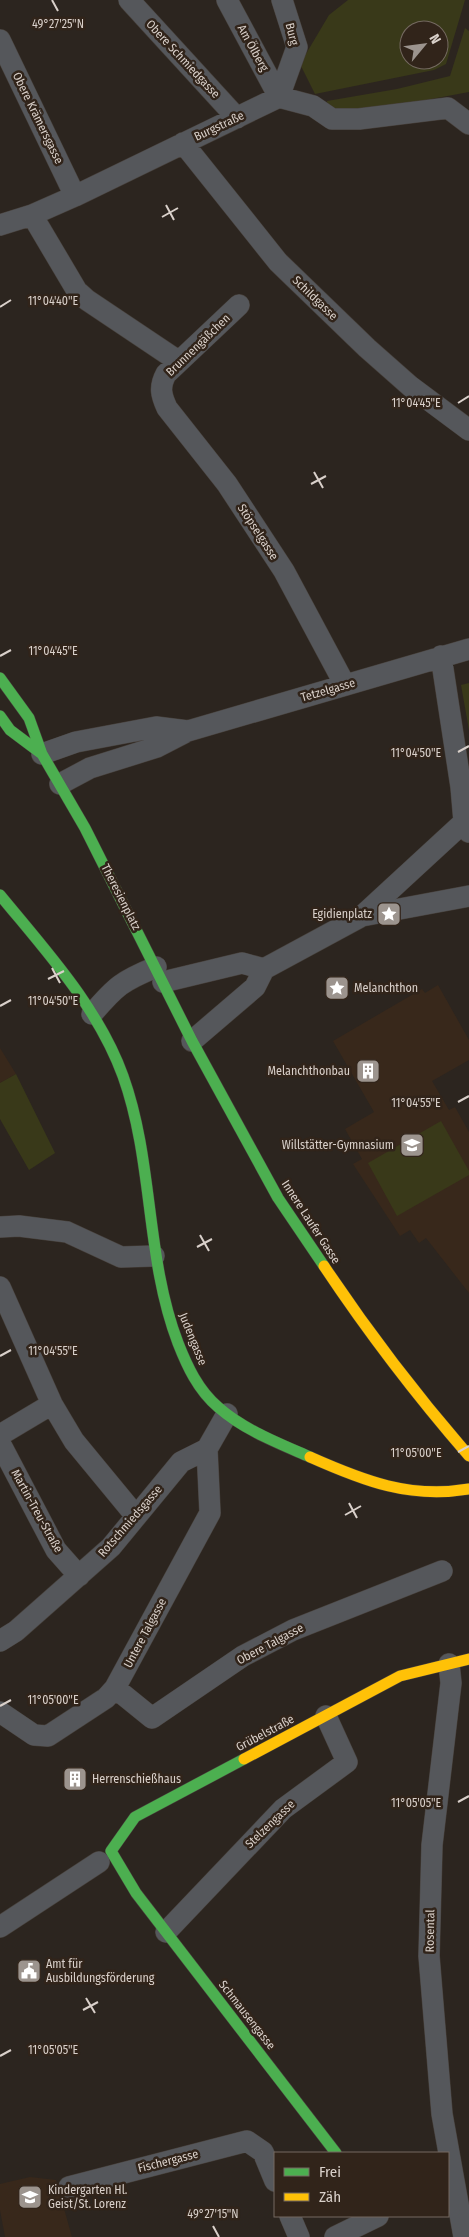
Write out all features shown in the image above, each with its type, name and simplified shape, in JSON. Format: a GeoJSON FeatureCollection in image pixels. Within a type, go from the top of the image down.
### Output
{"type":"FeatureCollection","features":[{"type":"Feature","properties":{"kind":"street","name":"Obere Schmiedgasse"},"geometry":{"type":"LineString","coordinates":[[129,0],[238,118]]}},
{"type":"Feature","properties":{"kind":"street","name":"Am Ölberg"},"geometry":{"type":"LineString","coordinates":[[227,0],[279,97]]}},
{"type":"Feature","properties":{"kind":"street","name":"Burg"},"geometry":{"type":"LineString","coordinates":[[279,97],[297,47],[282,0]]}},
{"type":"Feature","properties":{"kind":"street","name":"Obere Krämersgasse"},"geometry":{"type":"LineString","coordinates":[[0,40],[75,196]]}},
{"type":"Feature","properties":{"kind":"street","name":"Burgstraße"},"geometry":{"type":"LineString","coordinates":[[0,225],[32,215],[75,196],[279,97]]}},
{"type":"Feature","properties":{"kind":"street"},"geometry":{"type":"LineString","coordinates":[[279,97],[314,106],[332,119],[359,119],[448,108],[469,124]]}},
{"type":"Feature","properties":{"kind":"street","name":"Schildgasse"},"geometry":{"type":"LineString","coordinates":[[183,143],[278,262],[367,348],[410,386],[469,430]]}},
{"type":"Feature","properties":{"kind":"street"},"geometry":{"type":"LineString","coordinates":[[32,215],[77,291],[87,300],[178,361]]}},
{"type":"Feature","properties":{"kind":"street","name":"Brunnengäßchen"},"geometry":{"type":"LineString","coordinates":[[160,387],[166,374],[178,361],[239,304]]}},
{"type":"Feature","properties":{"kind":"street","name":"Stöpselgasse"},"geometry":{"type":"LineString","coordinates":[[160,387],[167,408],[227,484],[284,571],[345,685]]}},
{"type":"Feature","properties":{"kind":"street","name":"Tetzelgasse"},"geometry":{"type":"LineString","coordinates":[[60,784],[95,766],[157,747],[188,731],[469,649]]}},
{"type":"Feature","properties":{"kind":"street"},"geometry":{"type":"LineString","coordinates":[[192,1041],[255,987],[264,969],[362,916],[466,827],[441,656]]}},
{"type":"Feature","properties":{"kind":"street"},"geometry":{"type":"LineString","coordinates":[[0,678],[29,718],[42,754]]}},
{"type":"Feature","properties":{"kind":"street"},"geometry":{"type":"LineString","coordinates":[[0,716],[10,730],[42,754]]}},
{"type":"Feature","properties":{"kind":"street","name":"Tetzelgasse"},"geometry":{"type":"LineString","coordinates":[[42,754],[76,742],[156,727],[188,731]]}},
{"type":"Feature","properties":{"kind":"street","name":"Theresienplatz"},"geometry":{"type":"LineString","coordinates":[[42,754],[85,828],[159,974]]}},
{"type":"Feature","properties":{"kind":"street"},"geometry":{"type":"LineString","coordinates":[[0,895],[92,1014],[112,990],[121,983],[159,974],[242,963],[264,969]]}},
{"type":"Feature","properties":{"kind":"street"},"geometry":{"type":"LineString","coordinates":[[362,916],[469,896]]}},
{"type":"Feature","properties":{"kind":"street","name":"Innere Laufer Gasse"},"geometry":{"type":"LineString","coordinates":[[159,974],[192,1041],[278,1198],[317,1257],[393,1364],[469,1456]]}},
{"type":"Feature","properties":{"kind":"street","name":"Judengasse"},"geometry":{"type":"LineString","coordinates":[[92,1014],[122,1074],[132,1104],[137,1124],[154,1256],[174,1334],[188,1366],[203,1392],[227,1414],[249,1430],[372,1482],[414,1493],[445,1494],[469,1489]]}},
{"type":"Feature","properties":{"kind":"street"},"geometry":{"type":"LineString","coordinates":[[0,1227],[19,1226],[67,1232],[121,1256],[154,1256]]}},
{"type":"Feature","properties":{"kind":"street"},"geometry":{"type":"LineString","coordinates":[[0,1288],[52,1404],[74,1441],[135,1515]]}},
{"type":"Feature","properties":{"kind":"street"},"geometry":{"type":"LineString","coordinates":[[0,1435],[52,1404]]}},
{"type":"Feature","properties":{"kind":"street"},"geometry":{"type":"LineString","coordinates":[[207,1450],[227,1414]]}},
{"type":"Feature","properties":{"kind":"street","name":"Martin-Treu-Straße"},"geometry":{"type":"LineString","coordinates":[[0,1443],[56,1550],[79,1576]]}},
{"type":"Feature","properties":{"kind":"street","name":"Rotschmiedsgasse"},"geometry":{"type":"LineString","coordinates":[[0,1641],[16,1631],[111,1547],[135,1515],[181,1462],[207,1450]]}},
{"type":"Feature","properties":{"kind":"street","name":"Untere Talgasse"},"geometry":{"type":"LineString","coordinates":[[0,1712],[34,1735],[48,1736],[106,1698],[115,1688],[210,1513],[207,1450]]}},
{"type":"Feature","properties":{"kind":"street","name":"Obere Talgasse"},"geometry":{"type":"LineString","coordinates":[[115,1688],[152,1718],[243,1656],[293,1630],[442,1571]]}},
{"type":"Feature","properties":{"kind":"street","name":"Grübelstraße"},"geometry":{"type":"LineString","coordinates":[[105,1857],[136,1817],[400,1676],[459,1661]]}},
{"type":"Feature","properties":{"kind":"street","name":"Rosental"},"geometry":{"type":"LineString","coordinates":[[446,2152],[429,1956],[432,1845],[451,1683],[459,1661]]}},
{"type":"Feature","properties":{"kind":"street","name":"Stelzengasse"},"geometry":{"type":"LineString","coordinates":[[166,1932],[283,1809],[347,1762],[326,1716]]}},
{"type":"Feature","properties":{"kind":"street"},"geometry":{"type":"LineString","coordinates":[[0,1927],[105,1857]]}},
{"type":"Feature","properties":{"kind":"street","name":"Schmausengasse"},"geometry":{"type":"LineString","coordinates":[[105,1857],[136,1893],[335,2152]]}},
{"type":"Feature","properties":{"kind":"street","name":"Fischergasse"},"geometry":{"type":"LineString","coordinates":[[69,2187],[247,2141],[263,2152],[274,2179]]}},
{"type":"Feature","properties":{"kind":"street","name":"Rosental"},"geometry":{"type":"LineString","coordinates":[[449,2174],[452,2199],[464,2237]]}},
{"type":"Feature","properties":{"kind":"street"},"geometry":{"type":"LineString","coordinates":[[290,2217],[299,2237]]}},
{"type":"Feature","properties":{"kind":"street"},"geometry":{"type":"LineString","coordinates":[[336,2237],[376,2217]]}},
{"type":"Feature","properties":{"kind":"shaded area"},"geometry":{"type":"Polygon","coordinates":[[[348,0],[465,0],[449,54],[449,20],[399,20],[399,70],[434,70],[315,94],[300,64],[329,15],[348,0]]]}},
{"type":"Feature","properties":{"kind":"shaded area"},"geometry":{"type":"Polygon","coordinates":[[[465,28],[469,31],[469,92],[372,110],[328,111],[327,101],[397,89],[450,76],[465,28]]]}},
{"type":"Feature","properties":{"kind":"shaded area"},"geometry":{"type":"Polygon","coordinates":[[[469,683],[469,730],[461,685],[469,683]]]}},
{"type":"Feature","properties":{"kind":"shaded area","name":"Willstätter-Gymnasium"},"geometry":{"type":"Polygon","coordinates":[[[438,985],[469,1040],[469,1060],[432,1081],[449,1110],[455,1107],[469,1132],[469,1293],[426,1238],[419,1243],[410,1230],[400,1236],[353,1164],[362,1159],[345,1129],[374,1112],[333,1041],[422,989],[425,993],[438,985]]]}},
{"type":"Feature","properties":{"kind":"shaded area"},"geometry":{"type":"Polygon","coordinates":[[[0,1048],[16,1074],[0,1083],[0,1048]]]}},
{"type":"Feature","properties":{"kind":"shaded area"},"geometry":{"type":"Polygon","coordinates":[[[16,1074],[55,1153],[29,1170],[0,1119],[0,1083],[16,1074]]]}},
{"type":"Feature","properties":{"kind":"shaded area"},"geometry":{"type":"Polygon","coordinates":[[[441,1121],[469,1171],[469,1175],[397,1216],[368,1163],[441,1121]]]}},
{"type":"Feature","properties":{"kind":"shaded area","name":"Kindergarten Hl. Geist/St. Lorenz"},"geometry":{"type":"Polygon","coordinates":[[[30,2177],[56,2180],[72,2237],[5,2237],[0,2210],[0,2184],[30,2177]]]}},
{"type":"Feature","properties":{"kind":"traffic: fast"},"geometry":{"type":"LineString","coordinates":[[0,678],[29,718],[42,754],[85,828],[192,1041],[278,1198],[324,1266]]}},
{"type":"Feature","properties":{"kind":"traffic: fast"},"geometry":{"type":"LineString","coordinates":[[0,716],[10,730],[42,754]]}},
{"type":"Feature","properties":{"kind":"traffic: fast"},"geometry":{"type":"LineString","coordinates":[[0,895],[53,959],[85,1003],[100,1026],[123,1076],[140,1142],[154,1243],[167,1310],[178,1343],[194,1377],[211,1400],[239,1423],[310,1457]]}},
{"type":"Feature","properties":{"kind":"traffic: fast"},"geometry":{"type":"LineString","coordinates":[[244,1759],[135,1817],[111,1851],[136,1893],[335,2152]]}},
{"type":"Feature","properties":{"kind":"traffic: slow"},"geometry":{"type":"LineString","coordinates":[[324,1266],[393,1363],[469,1456]]}},
{"type":"Feature","properties":{"kind":"traffic: slow"},"geometry":{"type":"LineString","coordinates":[[310,1457],[349,1474],[407,1490],[427,1492],[469,1489]]}},
{"type":"Feature","properties":{"kind":"traffic: slow"},"geometry":{"type":"LineString","coordinates":[[244,1759],[400,1676],[469,1659]]}},
{"type":"Feature","properties":{"kind":"place","name":"Egidienplatz"},"geometry":{"type":"Point","coordinates":[389,914]}},
{"type":"Feature","properties":{"kind":"place","name":"Melanchthon"},"geometry":{"type":"Point","coordinates":[337,988]}},
{"type":"Feature","properties":{"kind":"place","name":"Melanchthonbau"},"geometry":{"type":"Point","coordinates":[368,1071]}},
{"type":"Feature","properties":{"kind":"place","name":"Willstätter-Gymnasium"},"geometry":{"type":"Point","coordinates":[412,1145]}},
{"type":"Feature","properties":{"kind":"place","name":"Herrenschießhaus"},"geometry":{"type":"Point","coordinates":[75,1779]}},
{"type":"Feature","properties":{"kind":"place","name":"Amt für Ausbildungsförderung"},"geometry":{"type":"Point","coordinates":[29,1971]}},
{"type":"Feature","properties":{"kind":"place","name":"Kindergarten Hl. Geist/St. Lorenz"},"geometry":{"type":"Point","coordinates":[30,2197]}}]}
